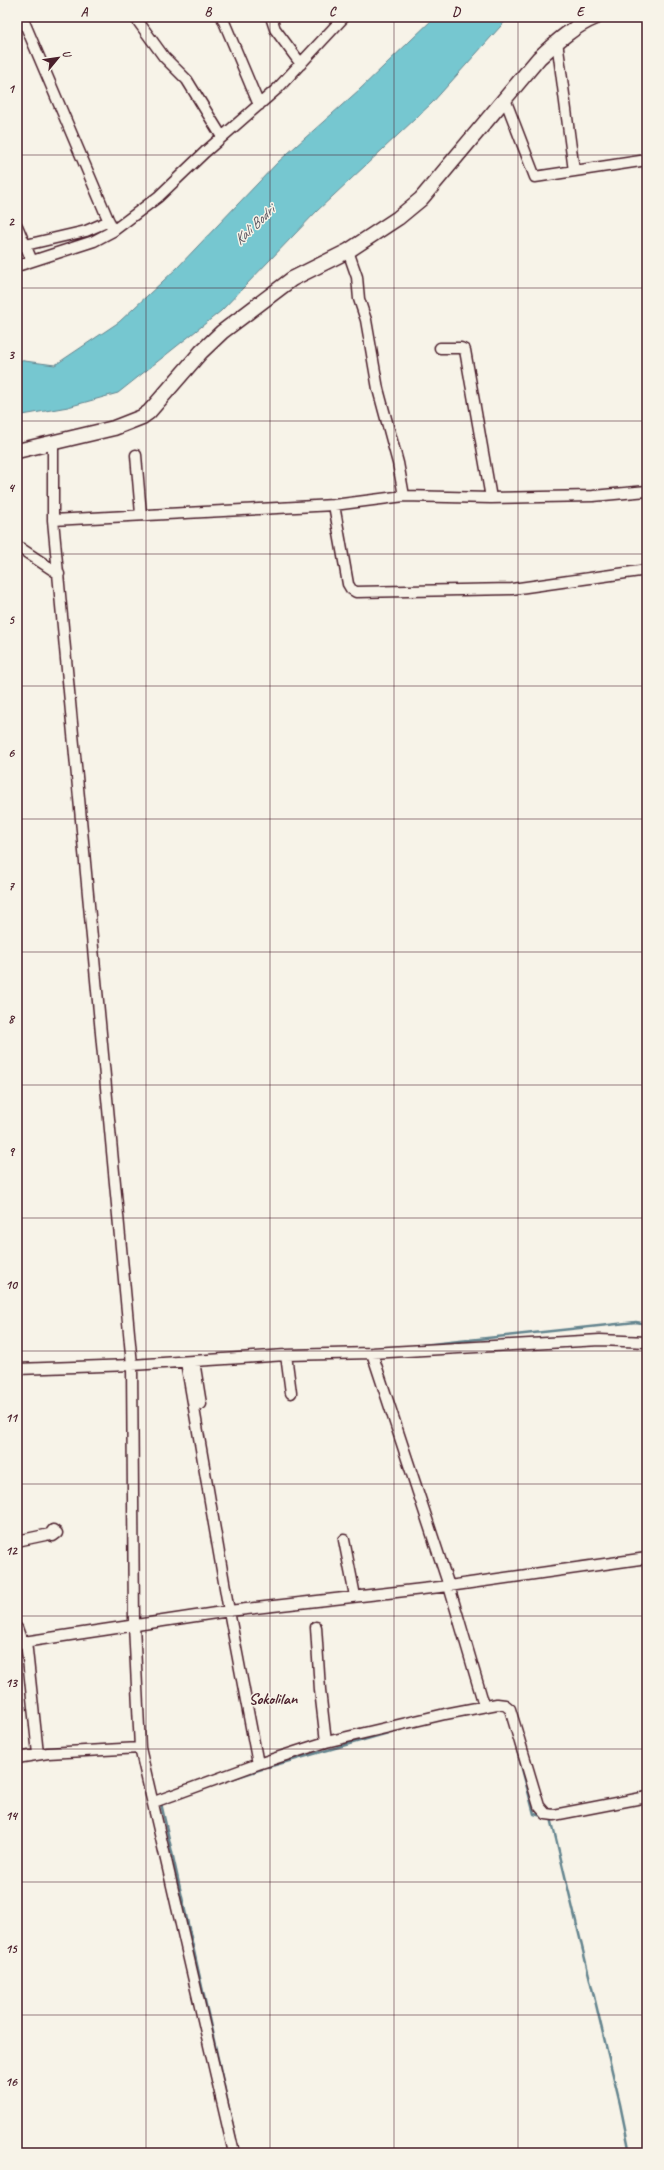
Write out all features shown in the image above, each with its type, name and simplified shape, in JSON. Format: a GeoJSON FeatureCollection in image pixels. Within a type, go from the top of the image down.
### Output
{"type":"FeatureCollection","features":[{"type":"Feature","properties":{"kind":"street"},"geometry":{"type":"LineString","coordinates":[[22,17],[111,226]]}},
{"type":"Feature","properties":{"kind":"street"},"geometry":{"type":"LineString","coordinates":[[135,17],[164,57],[187,80],[222,138]]}},
{"type":"Feature","properties":{"kind":"street"},"geometry":{"type":"LineString","coordinates":[[222,17],[258,105]]}},
{"type":"Feature","properties":{"kind":"street"},"geometry":{"type":"LineString","coordinates":[[271,17],[275,29],[301,64]]}},
{"type":"Feature","properties":{"kind":"street"},"geometry":{"type":"LineString","coordinates":[[17,266],[94,241],[111,226],[158,197],[301,64],[344,17]]}},
{"type":"Feature","properties":{"kind":"street"},"geometry":{"type":"LineString","coordinates":[[17,451],[114,428],[142,417],[154,407],[201,352],[222,332],[292,280],[348,251],[398,218],[421,199],[539,58],[558,41],[584,22],[596,17]]}},
{"type":"Feature","properties":{"kind":"street"},"geometry":{"type":"LineString","coordinates":[[558,41],[574,171]]}},
{"type":"Feature","properties":{"kind":"street"},"geometry":{"type":"LineString","coordinates":[[505,99],[533,175],[538,176],[647,160]]}},
{"type":"Feature","properties":{"kind":"street"},"geometry":{"type":"LineString","coordinates":[[17,226],[21,247],[32,261]]}},
{"type":"Feature","properties":{"kind":"street"},"geometry":{"type":"LineString","coordinates":[[21,247],[111,226]]}},
{"type":"Feature","properties":{"kind":"street"},"geometry":{"type":"LineString","coordinates":[[348,251],[357,277],[359,299],[366,320],[378,389],[398,463],[404,496]]}},
{"type":"Feature","properties":{"kind":"street"},"geometry":{"type":"LineString","coordinates":[[440,348],[461,348],[465,350],[491,498]]}},
{"type":"Feature","properties":{"kind":"street"},"geometry":{"type":"LineString","coordinates":[[53,442],[54,520],[87,866],[130,1355],[134,1625],[140,1748],[154,1802],[234,2153]]}},
{"type":"Feature","properties":{"kind":"street"},"geometry":{"type":"LineString","coordinates":[[136,455],[141,514]]}},
{"type":"Feature","properties":{"kind":"street"},"geometry":{"type":"LineString","coordinates":[[54,520],[141,514],[334,505],[404,496],[491,498],[593,496],[647,491]]}},
{"type":"Feature","properties":{"kind":"street"},"geometry":{"type":"LineString","coordinates":[[334,505],[348,584],[351,589],[356,592],[512,589],[647,570]]}},
{"type":"Feature","properties":{"kind":"street"},"geometry":{"type":"LineString","coordinates":[[17,546],[59,574]]}},
{"type":"Feature","properties":{"kind":"street"},"geometry":{"type":"LineString","coordinates":[[17,1369],[130,1355],[190,1362],[286,1355],[372,1353],[600,1340],[647,1342]]}},
{"type":"Feature","properties":{"kind":"street"},"geometry":{"type":"LineString","coordinates":[[372,1353],[449,1586],[484,1705]]}},
{"type":"Feature","properties":{"kind":"street"},"geometry":{"type":"LineString","coordinates":[[286,1355],[290,1393]]}},
{"type":"Feature","properties":{"kind":"street"},"geometry":{"type":"LineString","coordinates":[[190,1362],[232,1611],[261,1763]]}},
{"type":"Feature","properties":{"kind":"street"},"geometry":{"type":"LineString","coordinates":[[17,1541],[50,1534],[53,1530],[56,1533],[53,1536]]}},
{"type":"Feature","properties":{"kind":"street"},"geometry":{"type":"LineString","coordinates":[[344,1540],[355,1596]]}},
{"type":"Feature","properties":{"kind":"street"},"geometry":{"type":"LineString","coordinates":[[22,1642],[232,1611],[449,1586],[647,1558]]}},
{"type":"Feature","properties":{"kind":"street"},"geometry":{"type":"LineString","coordinates":[[316,1627],[320,1690],[326,1742]]}},
{"type":"Feature","properties":{"kind":"street"},"geometry":{"type":"LineString","coordinates":[[17,1628],[22,1642],[38,1754]]}},
{"type":"Feature","properties":{"kind":"street"},"geometry":{"type":"LineString","coordinates":[[154,1802],[261,1763],[326,1742],[484,1705],[505,1705],[510,1709],[540,1806],[546,1814],[554,1815],[647,1797]]}},
{"type":"Feature","properties":{"kind":"street"},"geometry":{"type":"LineString","coordinates":[[17,1758],[38,1754],[140,1748]]}},
{"type":"Feature","properties":{"kind":"water","name":"Kali Bodri"},"geometry":{"type":"Polygon","coordinates":[[[435,17],[509,17],[432,103],[317,211],[221,311],[118,393],[68,407],[17,416],[17,360],[55,365],[119,322],[177,268],[278,162],[359,90],[435,17]]]}},
{"type":"Feature","properties":{"kind":"waterway"},"geometry":{"type":"LineString","coordinates":[[413,1346],[636,1322],[647,1324]]}},
{"type":"Feature","properties":{"kind":"waterway"},"geometry":{"type":"LineString","coordinates":[[133,1360],[144,1359]]}},
{"type":"Feature","properties":{"kind":"waterway"},"geometry":{"type":"LineString","coordinates":[[117,1361],[128,1360]]}},
{"type":"Feature","properties":{"kind":"waterway"},"geometry":{"type":"LineString","coordinates":[[268,1767],[388,1733]]}},
{"type":"Feature","properties":{"kind":"waterway"},"geometry":{"type":"LineString","coordinates":[[516,1746],[534,1814],[542,1816]]}},
{"type":"Feature","properties":{"kind":"waterway"},"geometry":{"type":"LineString","coordinates":[[219,1783],[262,1769]]}},
{"type":"Feature","properties":{"kind":"waterway"},"geometry":{"type":"LineString","coordinates":[[161,1803],[239,2153]]}},
{"type":"Feature","properties":{"kind":"waterway"},"geometry":{"type":"LineString","coordinates":[[551,1818],[620,2104],[630,2153]]}},
{"type":"Feature","properties":{"kind":"district","name":"Sokolilan"},"geometry":{"type":"Point","coordinates":[273,1698]}}]}
